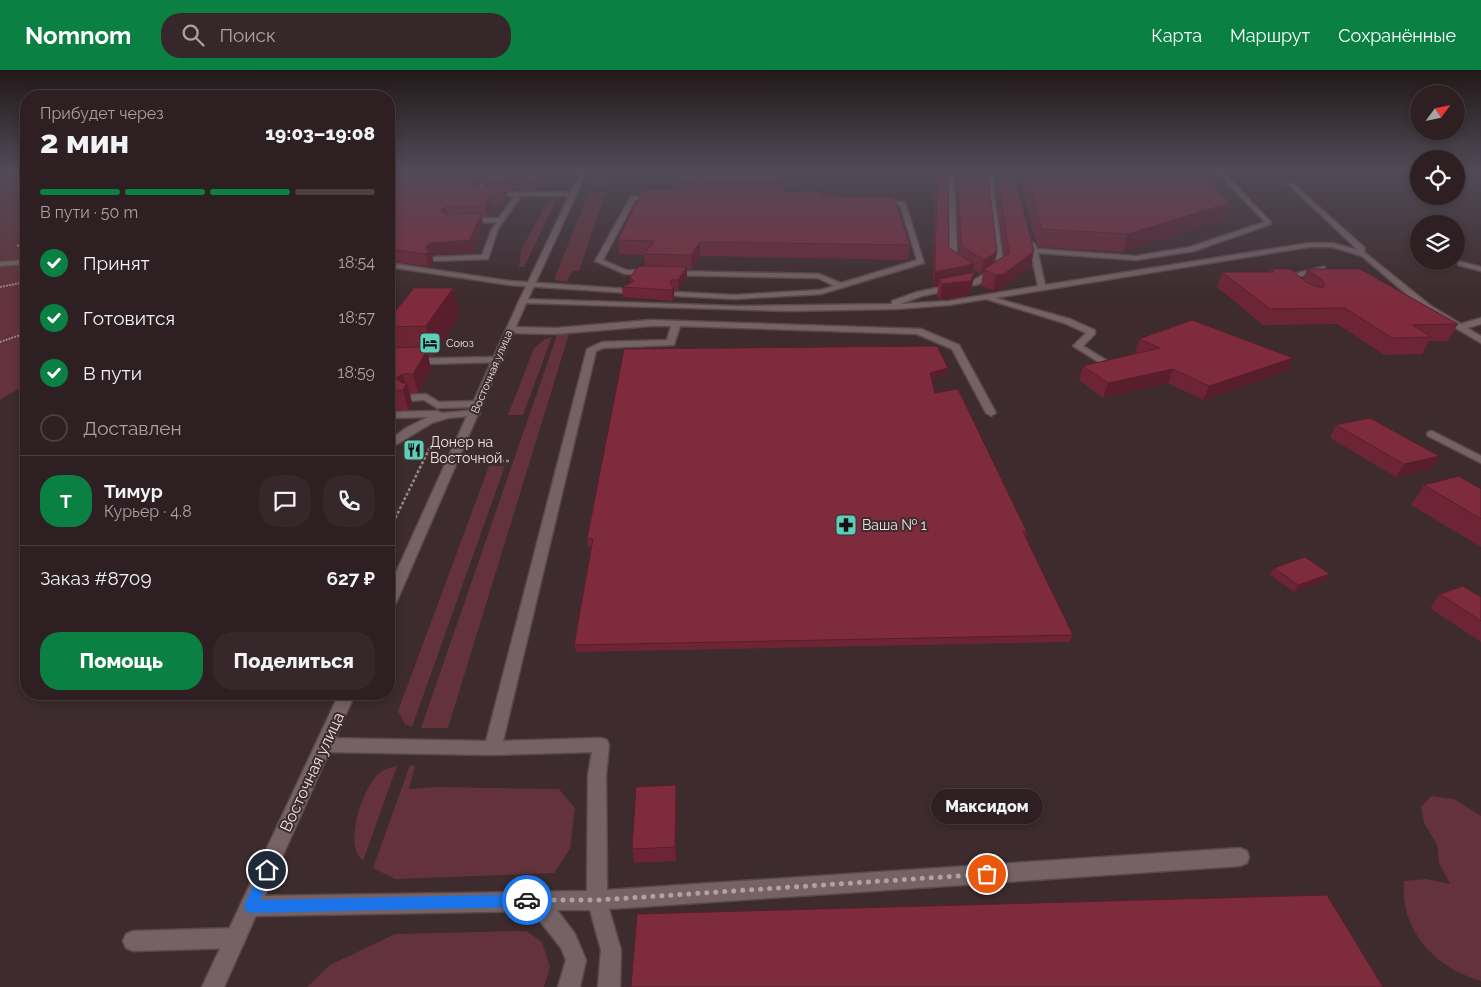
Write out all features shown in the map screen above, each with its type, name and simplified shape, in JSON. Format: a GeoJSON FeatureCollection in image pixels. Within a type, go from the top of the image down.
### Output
{"type":"FeatureCollection","features":[{"type":"Feature","properties":{"kind":"street"},"geometry":{"type":"LineString","coordinates":[[435,259],[484,257],[495,229],[506,212]]}},
{"type":"Feature","properties":{"kind":"street","name":"Восточная улица"},"geometry":{"type":"LineString","coordinates":[[395,582],[565,212]]}},
{"type":"Feature","properties":{"kind":"street"},"geometry":{"type":"LineString","coordinates":[[626,212],[600,261],[625,272],[654,273]]}},
{"type":"Feature","properties":{"kind":"street"},"geometry":{"type":"LineString","coordinates":[[676,294],[753,296],[820,292],[921,261],[906,212]]}},
{"type":"Feature","properties":{"kind":"street"},"geometry":{"type":"LineString","coordinates":[[952,212],[953,262],[968,270]]}},
{"type":"Feature","properties":{"kind":"street"},"geometry":{"type":"LineString","coordinates":[[886,307],[920,294],[976,282],[978,276],[1000,268],[993,212]]}},
{"type":"Feature","properties":{"kind":"street"},"geometry":{"type":"LineString","coordinates":[[1033,251],[1136,258],[1191,249],[1269,223],[1258,212]]}},
{"type":"Feature","properties":{"kind":"street"},"geometry":{"type":"LineString","coordinates":[[1320,212],[1365,254],[1428,308],[1481,340]]}},
{"type":"Feature","properties":{"kind":"street"},"geometry":{"type":"LineString","coordinates":[[457,222],[501,220]]}},
{"type":"Feature","properties":{"kind":"street"},"geometry":{"type":"LineString","coordinates":[[1029,233],[1042,288]]}},
{"type":"Feature","properties":{"kind":"street"},"geometry":{"type":"LineString","coordinates":[[523,301],[781,309],[886,307],[949,303],[1309,245],[1332,245],[1365,254]]}},
{"type":"Feature","properties":{"kind":"street"},"geometry":{"type":"LineString","coordinates":[[0,264],[20,262]]}},
{"type":"Feature","properties":{"kind":"street"},"geometry":{"type":"LineString","coordinates":[[1465,264],[1481,269]]}},
{"type":"Feature","properties":{"kind":"street"},"geometry":{"type":"LineString","coordinates":[[395,266],[482,279],[628,291]]}},
{"type":"Feature","properties":{"kind":"street"},"geometry":{"type":"LineString","coordinates":[[1297,289],[1286,277],[1318,269],[1329,270]]}},
{"type":"Feature","properties":{"kind":"street"},"geometry":{"type":"LineString","coordinates":[[664,273],[819,276],[841,286]]}},
{"type":"Feature","properties":{"kind":"street"},"geometry":{"type":"LineString","coordinates":[[395,274],[444,279],[482,279]]}},
{"type":"Feature","properties":{"kind":"street"},"geometry":{"type":"LineString","coordinates":[[986,297],[1067,321],[1092,332],[1077,346],[1108,365]]}},
{"type":"Feature","properties":{"kind":"street"},"geometry":{"type":"LineString","coordinates":[[1412,308],[1428,308]]}},
{"type":"Feature","properties":{"kind":"street"},"geometry":{"type":"LineString","coordinates":[[1460,327],[1481,321]]}},
{"type":"Feature","properties":{"kind":"street"},"geometry":{"type":"LineString","coordinates":[[510,330],[556,330],[650,323],[918,331],[956,347],[991,413]]}},
{"type":"Feature","properties":{"kind":"street"},"geometry":{"type":"LineString","coordinates":[[493,748],[592,349],[602,345],[671,342],[676,324]]}},
{"type":"Feature","properties":{"kind":"street"},"geometry":{"type":"LineString","coordinates":[[395,362],[498,360]]}},
{"type":"Feature","properties":{"kind":"street"},"geometry":{"type":"LineString","coordinates":[[408,398],[426,398],[438,405],[476,408]]}},
{"type":"Feature","properties":{"kind":"street"},"geometry":{"type":"LineString","coordinates":[[395,442],[417,425],[447,414],[476,408]]}},
{"type":"Feature","properties":{"kind":"street"},"geometry":{"type":"LineString","coordinates":[[395,415],[447,414]]}},
{"type":"Feature","properties":{"kind":"street"},"geometry":{"type":"LineString","coordinates":[[1432,434],[1481,460]]}},
{"type":"Feature","properties":{"kind":"street","name":"Восточная улица"},"geometry":{"type":"LineString","coordinates":[[214,987],[344,700]]}},
{"type":"Feature","properties":{"kind":"street"},"geometry":{"type":"LineString","coordinates":[[324,745],[493,748],[601,745],[597,775],[598,900],[611,950],[609,987]]}},
{"type":"Feature","properties":{"kind":"street"},"geometry":{"type":"LineString","coordinates":[[250,906],[598,900],[1240,857]]}},
{"type":"Feature","properties":{"kind":"street"},"geometry":{"type":"LineString","coordinates":[[536,900],[568,941],[576,960],[569,987]]}},
{"type":"Feature","properties":{"kind":"street"},"geometry":{"type":"LineString","coordinates":[[133,941],[236,938]]}},
{"type":"Feature","properties":{"kind":"path"},"geometry":{"type":"LineString","coordinates":[[0,287],[20,283]]}},
{"type":"Feature","properties":{"kind":"path"},"geometry":{"type":"LineString","coordinates":[[0,342],[20,335]]}},
{"type":"Feature","properties":{"kind":"path"},"geometry":{"type":"LineString","coordinates":[[395,520],[447,414]]}},
{"type":"Feature","properties":{"kind":"path"},"geometry":{"type":"LineString","coordinates":[[491,461],[510,461]]}},
{"type":"Feature","properties":{"kind":"path"},"geometry":{"type":"LineString","coordinates":[[423,462],[428,462]]}},
{"type":"Feature","properties":{"kind":"shaded area"},"geometry":{"type":"Polygon","coordinates":[[[0,212],[20,212],[20,388],[0,400],[0,212]]]}},
{"type":"Feature","properties":{"kind":"shaded area"},"geometry":{"type":"Polygon","coordinates":[[[542,212],[551,212],[524,267],[519,267],[521,250],[542,212]]]}},
{"type":"Feature","properties":{"kind":"shaded area"},"geometry":{"type":"Polygon","coordinates":[[[581,212],[599,212],[579,271],[572,271],[567,282],[554,280],[581,212]]]}},
{"type":"Feature","properties":{"kind":"shaded area"},"geometry":{"type":"Polygon","coordinates":[[[569,334],[448,728],[421,728],[557,335],[569,334]]]}},
{"type":"Feature","properties":{"kind":"shaded area"},"geometry":{"type":"Polygon","coordinates":[[[552,337],[523,415],[508,415],[534,348],[545,339],[552,337]]]}},
{"type":"Feature","properties":{"kind":"shaded area"},"geometry":{"type":"Polygon","coordinates":[[[489,466],[505,466],[412,727],[405,724],[398,711],[489,466]]]}},
{"type":"Feature","properties":{"kind":"shaded area"},"geometry":{"type":"Polygon","coordinates":[[[410,765],[415,766],[409,789],[436,787],[559,789],[575,808],[570,849],[554,873],[395,879],[373,868],[410,765]]]}},
{"type":"Feature","properties":{"kind":"shaded area"},"geometry":{"type":"Polygon","coordinates":[[[397,766],[363,861],[357,853],[355,843],[355,831],[360,806],[376,776],[388,768],[397,766]]]}},
{"type":"Feature","properties":{"kind":"shaded area"},"geometry":{"type":"Polygon","coordinates":[[[1431,796],[1454,799],[1481,816],[1481,981],[1449,967],[1436,957],[1414,931],[1408,916],[1404,899],[1404,881],[1426,879],[1450,884],[1439,863],[1437,845],[1424,823],[1421,807],[1431,796]]]}},
{"type":"Feature","properties":{"kind":"shaded area"},"geometry":{"type":"Polygon","coordinates":[[[526,931],[542,942],[550,967],[544,987],[307,987],[330,965],[395,934],[526,931]]]}},
{"type":"Feature","properties":{"kind":"building"},"geometry":{"type":"Polygon","coordinates":[[[395,212],[442,212],[446,215],[481,213],[470,240],[431,243],[426,246],[427,250],[431,251],[425,254],[395,250],[395,212]]]}},
{"type":"Feature","properties":{"kind":"building"},"geometry":{"type":"Polygon","coordinates":[[[632,212],[899,212],[910,245],[700,242],[691,255],[644,254],[655,241],[618,240],[632,212]]]}},
{"type":"Feature","properties":{"kind":"building"},"geometry":{"type":"Polygon","coordinates":[[[936,212],[949,212],[949,248],[974,264],[935,272],[936,212]]]}},
{"type":"Feature","properties":{"kind":"building"},"geometry":{"type":"Polygon","coordinates":[[[960,212],[992,212],[997,252],[984,260],[961,246],[960,212]]]}},
{"type":"Feature","properties":{"kind":"building"},"geometry":{"type":"Polygon","coordinates":[[[1003,212],[1024,212],[1034,251],[1004,274],[996,275],[983,270],[1009,253],[1003,212]]]}},
{"type":"Feature","properties":{"kind":"building"},"geometry":{"type":"Polygon","coordinates":[[[1037,212],[1200,212],[1128,234],[1042,229],[1037,212]]]}},
{"type":"Feature","properties":{"kind":"building"},"geometry":{"type":"Polygon","coordinates":[[[639,266],[687,267],[678,280],[671,280],[671,285],[674,287],[672,290],[622,287],[634,281],[630,277],[639,266]]]}},
{"type":"Feature","properties":{"kind":"building"},"geometry":{"type":"Polygon","coordinates":[[[1270,269],[1291,269],[1307,283],[1322,288],[1324,286],[1323,281],[1307,269],[1360,269],[1458,324],[1412,325],[1432,337],[1392,338],[1345,308],[1270,309],[1222,272],[1274,272],[1270,269]]]}},
{"type":"Feature","properties":{"kind":"building"},"geometry":{"type":"Polygon","coordinates":[[[975,272],[970,281],[942,284],[939,279],[975,272]]]}},
{"type":"Feature","properties":{"kind":"building"},"geometry":{"type":"Polygon","coordinates":[[[414,288],[453,288],[426,326],[395,327],[395,312],[414,288]]]}},
{"type":"Feature","properties":{"kind":"building"},"geometry":{"type":"Polygon","coordinates":[[[1192,320],[1293,358],[1209,386],[1173,369],[1108,383],[1083,366],[1160,348],[1139,339],[1192,320]]]}},
{"type":"Feature","properties":{"kind":"building"},"geometry":{"type":"Polygon","coordinates":[[[937,346],[948,368],[930,373],[935,393],[958,389],[1027,532],[1023,532],[1073,635],[574,645],[593,539],[587,539],[624,349],[937,346]]]}},
{"type":"Feature","properties":{"kind":"building"},"geometry":{"type":"Polygon","coordinates":[[[423,347],[421,350],[427,350],[413,374],[403,374],[396,378],[402,383],[407,383],[403,390],[395,391],[395,348],[423,347]]]}},
{"type":"Feature","properties":{"kind":"building"},"geometry":{"type":"Polygon","coordinates":[[[1370,418],[1439,456],[1404,464],[1336,425],[1370,418]]]}},
{"type":"Feature","properties":{"kind":"building"},"geometry":{"type":"Polygon","coordinates":[[[1459,476],[1481,489],[1481,519],[1424,485],[1459,476]]]}},
{"type":"Feature","properties":{"kind":"building"},"geometry":{"type":"Polygon","coordinates":[[[1305,557],[1330,574],[1298,585],[1274,568],[1305,557]]]}},
{"type":"Feature","properties":{"kind":"building"},"geometry":{"type":"Polygon","coordinates":[[[1463,586],[1481,597],[1481,621],[1440,594],[1463,586]]]}},
{"type":"Feature","properties":{"kind":"building"},"geometry":{"type":"Polygon","coordinates":[[[676,785],[675,847],[632,849],[636,787],[676,785]]]}},
{"type":"Feature","properties":{"kind":"building"},"geometry":{"type":"Polygon","coordinates":[[[1327,895],[1383,987],[631,987],[637,914],[1327,895]]]}},
{"type":"Feature","properties":{"kind":"way so far"},"geometry":{"type":"LineString","coordinates":[[527,900],[598,900],[987,874]]}},
{"type":"Feature","properties":{"kind":"place","name":"Союз"},"geometry":{"type":"Point","coordinates":[430,343]}},
{"type":"Feature","properties":{"kind":"place","name":"Донер на Восточной"},"geometry":{"type":"Point","coordinates":[414,450]}},
{"type":"Feature","properties":{"kind":"place","name":"Ваша № 1"},"geometry":{"type":"Point","coordinates":[846,525]}},
{"type":"Feature","properties":{"kind":"place","name":"Максидом"},"geometry":{"type":"Point","coordinates":[987,874]}},
{"type":"Feature","properties":{"kind":"route"},"geometry":{"type":"LineString","coordinates":[[267,870],[250,906],[527,900]]}}]}
